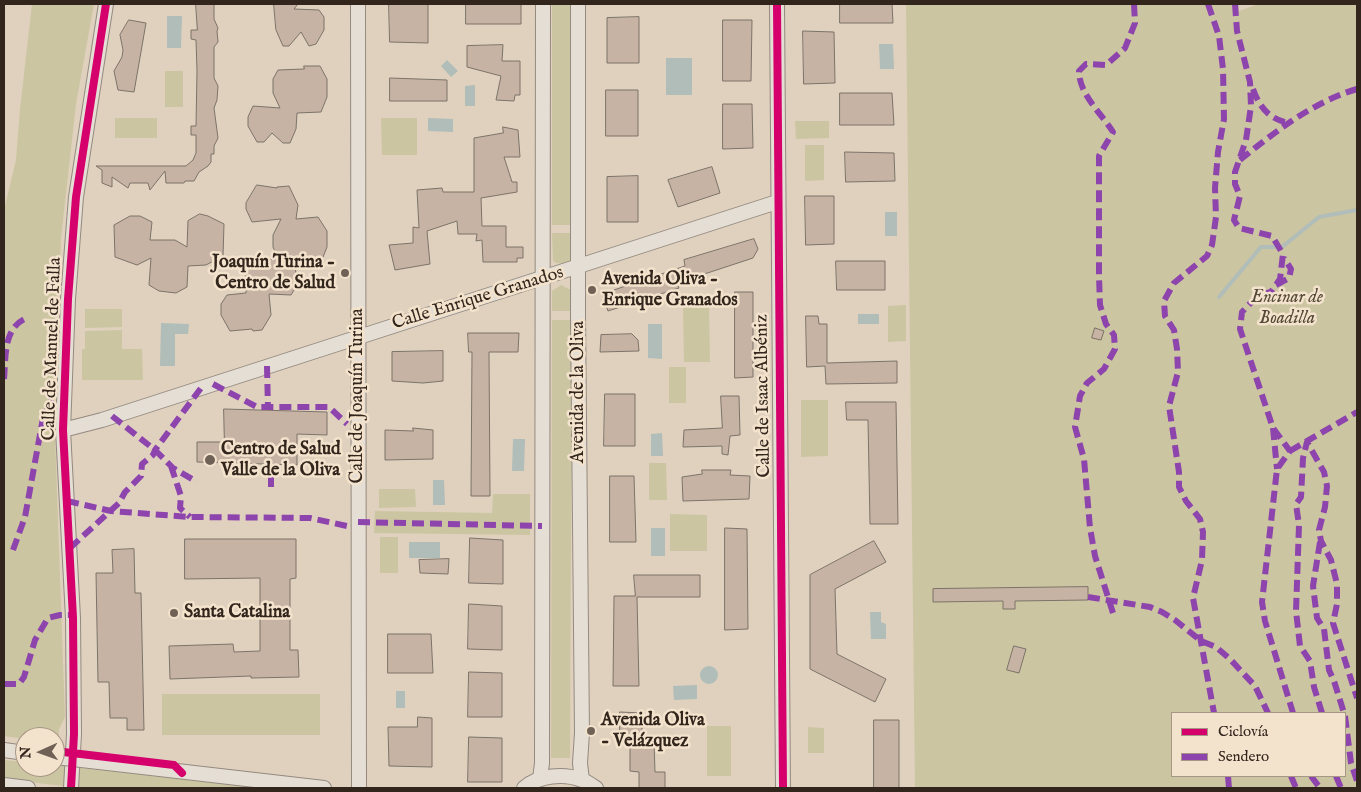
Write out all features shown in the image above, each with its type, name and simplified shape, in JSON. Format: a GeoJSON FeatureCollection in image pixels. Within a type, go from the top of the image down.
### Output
{"type":"FeatureCollection","features":[{"type":"Feature","properties":{"kind":"street","name":"Calle de Manuel de Falla"},"geometry":{"type":"LineString","coordinates":[[71,788],[74,734],[73,618],[63,430],[68,299],[76,197],[106,4]]}},
{"type":"Feature","properties":{"kind":"street","name":"Calle de Joaquín Turina"},"geometry":{"type":"LineString","coordinates":[[358,4],[359,788]]}},
{"type":"Feature","properties":{"kind":"street","name":"Avenida de la Oliva"},"geometry":{"type":"LineString","coordinates":[[540,779],[542,764],[543,4]]}},
{"type":"Feature","properties":{"kind":"street","name":"Avenida de la Oliva"},"geometry":{"type":"LineString","coordinates":[[578,4],[582,733],[580,763],[582,780]]}},
{"type":"Feature","properties":{"kind":"street","name":"Calle de Isaac Albéniz"},"geometry":{"type":"LineString","coordinates":[[777,4],[777,202],[783,788]]}},
{"type":"Feature","properties":{"kind":"street","name":"Calle Enrique Granados"},"geometry":{"type":"LineString","coordinates":[[63,430],[107,418],[777,202]]}},
{"type":"Feature","properties":{"kind":"street"},"geometry":{"type":"LineString","coordinates":[[65,758],[324,788]]}},
{"type":"Feature","properties":{"kind":"street"},"geometry":{"type":"LineString","coordinates":[[524,788],[540,779],[562,775],[582,780],[596,788]]}},
{"type":"Feature","properties":{"kind":"street"},"geometry":{"type":"LineString","coordinates":[[4,785],[28,788]]}},
{"type":"Feature","properties":{"kind":"green space"},"geometry":{"type":"Polygon","coordinates":[[[32,4],[94,4],[76,104],[61,238],[54,409],[65,717],[60,727],[15,727],[15,738],[4,736],[4,210],[16,160],[32,4]]]}},
{"type":"Feature","properties":{"kind":"green space"},"geometry":{"type":"Polygon","coordinates":[[[552,4],[572,4],[572,225],[552,225],[552,4]]]}},
{"type":"Feature","properties":{"kind":"green space","name":"Encinar de Boadilla"},"geometry":{"type":"Polygon","coordinates":[[[906,4],[1239,4],[1239,11],[1259,4],[1357,4],[1357,788],[915,788],[906,4]]]}},
{"type":"Feature","properties":{"kind":"green space"},"geometry":{"type":"Polygon","coordinates":[[[165,71],[183,71],[183,107],[165,107],[165,71]]]}},
{"type":"Feature","properties":{"kind":"green space"},"geometry":{"type":"Polygon","coordinates":[[[115,118],[157,118],[157,138],[115,138],[115,118]]]}},
{"type":"Feature","properties":{"kind":"green space"},"geometry":{"type":"Polygon","coordinates":[[[381,118],[417,118],[417,155],[382,155],[381,118]]]}},
{"type":"Feature","properties":{"kind":"green space"},"geometry":{"type":"Polygon","coordinates":[[[795,121],[829,121],[829,138],[796,139],[795,121]]]}},
{"type":"Feature","properties":{"kind":"green space"},"geometry":{"type":"Polygon","coordinates":[[[805,145],[824,145],[824,180],[805,181],[805,145]]]}},
{"type":"Feature","properties":{"kind":"green space"},"geometry":{"type":"Polygon","coordinates":[[[552,233],[572,233],[572,260],[563,264],[553,261],[552,233]]]}},
{"type":"Feature","properties":{"kind":"green space"},"geometry":{"type":"Polygon","coordinates":[[[561,285],[571,290],[571,311],[552,311],[552,291],[561,285]]]}},
{"type":"Feature","properties":{"kind":"green space"},"geometry":{"type":"Polygon","coordinates":[[[709,304],[710,362],[684,362],[683,305],[709,304]]]}},
{"type":"Feature","properties":{"kind":"green space"},"geometry":{"type":"Polygon","coordinates":[[[906,305],[906,341],[888,342],[888,306],[906,305]]]}},
{"type":"Feature","properties":{"kind":"green space"},"geometry":{"type":"Polygon","coordinates":[[[85,309],[122,309],[122,327],[85,328],[85,309]]]}},
{"type":"Feature","properties":{"kind":"green space"},"geometry":{"type":"Polygon","coordinates":[[[552,320],[572,320],[570,758],[551,758],[552,320]]]}},
{"type":"Feature","properties":{"kind":"green space"},"geometry":{"type":"Polygon","coordinates":[[[122,330],[122,349],[142,349],[143,380],[82,380],[82,349],[85,349],[85,331],[122,330]]]}},
{"type":"Feature","properties":{"kind":"green space"},"geometry":{"type":"Polygon","coordinates":[[[669,367],[686,367],[686,403],[669,403],[669,367]]]}},
{"type":"Feature","properties":{"kind":"green space"},"geometry":{"type":"Polygon","coordinates":[[[801,400],[828,400],[828,456],[801,457],[801,400]]]}},
{"type":"Feature","properties":{"kind":"green space"},"geometry":{"type":"Polygon","coordinates":[[[649,463],[666,463],[667,500],[649,500],[649,463]]]}},
{"type":"Feature","properties":{"kind":"green space"},"geometry":{"type":"Polygon","coordinates":[[[379,489],[415,489],[416,507],[379,508],[379,489]]]}},
{"type":"Feature","properties":{"kind":"green space"},"geometry":{"type":"Polygon","coordinates":[[[493,494],[530,494],[530,535],[374,533],[375,511],[492,513],[493,494]]]}},
{"type":"Feature","properties":{"kind":"green space"},"geometry":{"type":"Polygon","coordinates":[[[670,514],[707,515],[707,551],[670,551],[670,514]]]}},
{"type":"Feature","properties":{"kind":"green space"},"geometry":{"type":"Polygon","coordinates":[[[380,537],[398,537],[398,573],[380,573],[380,537]]]}},
{"type":"Feature","properties":{"kind":"green space"},"geometry":{"type":"Polygon","coordinates":[[[162,694],[320,694],[320,735],[162,735],[162,694]]]}},
{"type":"Feature","properties":{"kind":"green space"},"geometry":{"type":"Polygon","coordinates":[[[707,726],[731,726],[731,776],[707,776],[707,726]]]}},
{"type":"Feature","properties":{"kind":"green space"},"geometry":{"type":"Polygon","coordinates":[[[808,727],[824,728],[824,753],[808,753],[808,727]]]}},
{"type":"Feature","properties":{"kind":"green space"},"geometry":{"type":"Polygon","coordinates":[[[4,760],[15,761],[15,777],[65,777],[65,766],[256,788],[79,788],[4,779],[4,760]]]}},
{"type":"Feature","properties":{"kind":"shaded area"},"geometry":{"type":"Polygon","coordinates":[[[167,16],[182,16],[181,48],[167,48],[167,16]]]}},
{"type":"Feature","properties":{"kind":"shaded area"},"geometry":{"type":"Polygon","coordinates":[[[879,44],[893,44],[894,69],[880,69],[879,44]]]}},
{"type":"Feature","properties":{"kind":"shaded area"},"geometry":{"type":"Polygon","coordinates":[[[666,58],[692,58],[692,95],[666,95],[666,58]]]}},
{"type":"Feature","properties":{"kind":"shaded area"},"geometry":{"type":"Polygon","coordinates":[[[447,60],[458,71],[451,77],[441,66],[447,60]]]}},
{"type":"Feature","properties":{"kind":"shaded area"},"geometry":{"type":"Polygon","coordinates":[[[475,85],[475,106],[465,106],[465,86],[475,85]]]}},
{"type":"Feature","properties":{"kind":"shaded area"},"geometry":{"type":"Polygon","coordinates":[[[428,118],[453,119],[453,132],[428,131],[428,118]]]}},
{"type":"Feature","properties":{"kind":"shaded area"},"geometry":{"type":"Polygon","coordinates":[[[885,212],[897,212],[897,236],[885,236],[885,212]]]}},
{"type":"Feature","properties":{"kind":"shaded area"},"geometry":{"type":"Polygon","coordinates":[[[858,314],[879,314],[879,324],[858,324],[858,314]]]}},
{"type":"Feature","properties":{"kind":"shaded area"},"geometry":{"type":"Polygon","coordinates":[[[161,323],[189,324],[188,334],[175,334],[175,366],[160,366],[161,323]]]}},
{"type":"Feature","properties":{"kind":"shaded area"},"geometry":{"type":"Polygon","coordinates":[[[648,324],[662,324],[662,359],[648,358],[648,324]]]}},
{"type":"Feature","properties":{"kind":"shaded area"},"geometry":{"type":"Polygon","coordinates":[[[662,433],[663,456],[651,456],[651,434],[662,433]]]}},
{"type":"Feature","properties":{"kind":"shaded area"},"geometry":{"type":"Polygon","coordinates":[[[513,439],[525,439],[524,471],[512,471],[513,439]]]}},
{"type":"Feature","properties":{"kind":"shaded area"},"geometry":{"type":"Polygon","coordinates":[[[433,480],[444,480],[445,505],[433,505],[433,480]]]}},
{"type":"Feature","properties":{"kind":"shaded area"},"geometry":{"type":"Polygon","coordinates":[[[651,528],[665,528],[665,556],[651,556],[651,528]]]}},
{"type":"Feature","properties":{"kind":"shaded area"},"geometry":{"type":"Polygon","coordinates":[[[409,542],[440,542],[440,558],[409,558],[409,542]]]}},
{"type":"Feature","properties":{"kind":"shaded area"},"geometry":{"type":"Polygon","coordinates":[[[870,612],[881,612],[881,622],[886,624],[886,639],[871,639],[870,612]]]}},
{"type":"Feature","properties":{"kind":"shaded area"},"geometry":{"type":"Polygon","coordinates":[[[709,666],[715,669],[718,675],[715,681],[709,684],[703,681],[700,675],[703,669],[709,666]]]}},
{"type":"Feature","properties":{"kind":"shaded area"},"geometry":{"type":"Polygon","coordinates":[[[697,685],[697,699],[674,700],[673,686],[697,685]]]}},
{"type":"Feature","properties":{"kind":"shaded area"},"geometry":{"type":"Polygon","coordinates":[[[396,691],[405,691],[405,708],[396,708],[396,691]]]}},
{"type":"Feature","properties":{"kind":"building"},"geometry":{"type":"Polygon","coordinates":[[[196,4],[214,4],[214,19],[218,28],[218,42],[214,47],[214,78],[218,86],[217,100],[214,108],[218,138],[214,146],[214,154],[211,154],[211,162],[199,172],[194,181],[185,181],[184,183],[166,183],[165,171],[150,190],[148,183],[130,183],[128,188],[112,177],[112,187],[102,183],[102,170],[96,166],[186,166],[193,160],[196,153],[196,135],[191,135],[191,126],[196,126],[197,71],[196,40],[191,39],[191,30],[197,30],[196,4]]]}},
{"type":"Feature","properties":{"kind":"building"},"geometry":{"type":"Polygon","coordinates":[[[274,4],[298,4],[294,9],[319,10],[324,17],[324,30],[316,44],[309,46],[301,32],[289,46],[283,46],[276,30],[274,4]]]}},
{"type":"Feature","properties":{"kind":"building"},"geometry":{"type":"Polygon","coordinates":[[[389,4],[428,4],[428,43],[390,42],[389,4]]]}},
{"type":"Feature","properties":{"kind":"building"},"geometry":{"type":"Polygon","coordinates":[[[466,4],[521,4],[521,24],[466,24],[466,4]]]}},
{"type":"Feature","properties":{"kind":"building"},"geometry":{"type":"Polygon","coordinates":[[[840,4],[892,4],[893,23],[840,23],[840,4]]]}},
{"type":"Feature","properties":{"kind":"building"},"geometry":{"type":"Polygon","coordinates":[[[639,17],[639,63],[607,63],[607,18],[639,17]]]}},
{"type":"Feature","properties":{"kind":"building"},"geometry":{"type":"Polygon","coordinates":[[[129,20],[146,23],[134,92],[118,90],[114,71],[122,57],[123,50],[120,35],[129,20]]]}},
{"type":"Feature","properties":{"kind":"building"},"geometry":{"type":"Polygon","coordinates":[[[723,20],[752,20],[751,81],[723,81],[723,20]]]}},
{"type":"Feature","properties":{"kind":"building"},"geometry":{"type":"Polygon","coordinates":[[[803,31],[834,32],[835,83],[804,84],[803,31]]]}},
{"type":"Feature","properties":{"kind":"building"},"geometry":{"type":"Polygon","coordinates":[[[503,45],[502,61],[520,61],[520,95],[515,95],[514,101],[496,100],[501,76],[467,67],[467,46],[503,45]]]}},
{"type":"Feature","properties":{"kind":"building"},"geometry":{"type":"Polygon","coordinates":[[[304,66],[320,66],[327,79],[327,97],[321,112],[297,113],[296,129],[290,143],[283,143],[272,133],[264,142],[257,142],[248,126],[248,117],[253,106],[280,108],[273,93],[273,79],[278,70],[304,69],[304,66]]]}},
{"type":"Feature","properties":{"kind":"building"},"geometry":{"type":"Polygon","coordinates":[[[390,78],[447,80],[447,101],[390,101],[390,78]]]}},
{"type":"Feature","properties":{"kind":"building"},"geometry":{"type":"Polygon","coordinates":[[[606,90],[638,90],[638,136],[606,136],[606,90]]]}},
{"type":"Feature","properties":{"kind":"building"},"geometry":{"type":"Polygon","coordinates":[[[840,93],[892,93],[894,125],[840,125],[840,93]]]}},
{"type":"Feature","properties":{"kind":"building"},"geometry":{"type":"Polygon","coordinates":[[[723,104],[752,104],[753,148],[723,149],[723,104]]]}},
{"type":"Feature","properties":{"kind":"building"},"geometry":{"type":"Polygon","coordinates":[[[503,127],[518,130],[520,157],[504,157],[512,182],[517,182],[517,192],[481,198],[482,226],[506,226],[506,247],[523,247],[523,258],[517,258],[517,262],[483,262],[482,240],[476,241],[477,234],[458,234],[457,221],[427,231],[430,264],[395,270],[389,245],[413,243],[413,227],[419,228],[417,190],[442,188],[443,192],[474,192],[474,138],[503,133],[503,127]]]}},
{"type":"Feature","properties":{"kind":"building"},"geometry":{"type":"Polygon","coordinates":[[[845,152],[894,153],[895,181],[846,182],[845,152]]]}},
{"type":"Feature","properties":{"kind":"building"},"geometry":{"type":"Polygon","coordinates":[[[712,167],[720,193],[678,207],[668,180],[712,167]]]}},
{"type":"Feature","properties":{"kind":"building"},"geometry":{"type":"Polygon","coordinates":[[[638,176],[638,222],[607,222],[607,177],[638,176]]]}},
{"type":"Feature","properties":{"kind":"building"},"geometry":{"type":"Polygon","coordinates":[[[257,185],[277,188],[289,186],[298,205],[296,219],[318,217],[327,231],[327,247],[321,262],[295,264],[297,285],[291,295],[269,294],[271,315],[262,330],[230,331],[221,315],[221,304],[227,295],[246,293],[246,270],[253,258],[279,260],[273,247],[273,235],[281,219],[252,222],[246,209],[246,203],[257,185]]]}},
{"type":"Feature","properties":{"kind":"building"},"geometry":{"type":"Polygon","coordinates":[[[805,196],[834,196],[834,244],[806,245],[805,196]]]}},
{"type":"Feature","properties":{"kind":"building"},"geometry":{"type":"Polygon","coordinates":[[[200,214],[224,224],[223,256],[206,265],[188,266],[187,287],[176,293],[159,291],[149,285],[151,258],[137,265],[115,257],[114,225],[130,216],[140,216],[152,222],[150,240],[175,240],[187,247],[188,221],[200,214]]]}},
{"type":"Feature","properties":{"kind":"building"},"geometry":{"type":"Polygon","coordinates":[[[754,239],[758,249],[753,258],[677,283],[679,288],[608,311],[602,294],[685,266],[684,260],[754,239]]]}},
{"type":"Feature","properties":{"kind":"building"},"geometry":{"type":"Polygon","coordinates":[[[836,261],[885,261],[885,290],[837,290],[836,261]]]}},
{"type":"Feature","properties":{"kind":"building"},"geometry":{"type":"Polygon","coordinates":[[[735,292],[753,292],[753,377],[735,378],[735,292]]]}},
{"type":"Feature","properties":{"kind":"building"},"geometry":{"type":"Polygon","coordinates":[[[806,316],[818,316],[819,324],[827,324],[827,363],[897,361],[897,383],[826,384],[825,366],[807,367],[806,316]]]}},
{"type":"Feature","properties":{"kind":"building"},"geometry":{"type":"Polygon","coordinates":[[[1095,328],[1104,331],[1101,340],[1092,338],[1095,328]]]}},
{"type":"Feature","properties":{"kind":"building"},"geometry":{"type":"Polygon","coordinates":[[[468,333],[519,333],[518,352],[489,352],[490,496],[471,496],[472,352],[469,352],[468,333]]]}},
{"type":"Feature","properties":{"kind":"building"},"geometry":{"type":"Polygon","coordinates":[[[632,334],[638,340],[639,351],[600,352],[601,335],[632,334]]]}},
{"type":"Feature","properties":{"kind":"building"},"geometry":{"type":"Polygon","coordinates":[[[443,351],[443,381],[423,383],[392,381],[392,352],[443,351]]]}},
{"type":"Feature","properties":{"kind":"building"},"geometry":{"type":"Polygon","coordinates":[[[605,394],[635,394],[635,446],[604,446],[605,394]]]}},
{"type":"Feature","properties":{"kind":"building"},"geometry":{"type":"Polygon","coordinates":[[[721,396],[739,396],[740,435],[730,436],[728,455],[722,454],[722,446],[683,447],[684,430],[722,428],[721,396]]]}},
{"type":"Feature","properties":{"kind":"building"},"geometry":{"type":"Polygon","coordinates":[[[846,402],[896,402],[898,524],[870,524],[868,420],[847,420],[846,402]]]}},
{"type":"Feature","properties":{"kind":"building"},"geometry":{"type":"Polygon","coordinates":[[[224,409],[327,412],[327,435],[297,434],[297,465],[197,462],[197,442],[224,442],[224,409]]]}},
{"type":"Feature","properties":{"kind":"building"},"geometry":{"type":"Polygon","coordinates":[[[413,428],[433,430],[433,459],[385,460],[385,430],[413,431],[413,428]]]}},
{"type":"Feature","properties":{"kind":"building"},"geometry":{"type":"Polygon","coordinates":[[[702,470],[731,470],[730,475],[750,476],[749,499],[683,501],[682,477],[702,474],[702,470]]]}},
{"type":"Feature","properties":{"kind":"building"},"geometry":{"type":"Polygon","coordinates":[[[610,476],[634,476],[636,542],[610,542],[610,476]]]}},
{"type":"Feature","properties":{"kind":"building"},"geometry":{"type":"Polygon","coordinates":[[[725,528],[747,529],[748,629],[725,630],[725,528]]]}},
{"type":"Feature","properties":{"kind":"building"},"geometry":{"type":"Polygon","coordinates":[[[470,538],[503,540],[503,584],[469,583],[470,538]]]}},
{"type":"Feature","properties":{"kind":"building"},"geometry":{"type":"Polygon","coordinates":[[[185,539],[296,539],[296,578],[290,579],[290,650],[298,650],[299,677],[251,678],[251,676],[170,679],[169,646],[233,644],[234,652],[260,651],[260,578],[185,579],[185,539]]]}},
{"type":"Feature","properties":{"kind":"building"},"geometry":{"type":"Polygon","coordinates":[[[874,541],[886,562],[835,589],[837,654],[886,679],[875,702],[810,669],[810,575],[874,541]]]}},
{"type":"Feature","properties":{"kind":"building"},"geometry":{"type":"Polygon","coordinates":[[[134,549],[135,593],[141,593],[144,730],[127,730],[127,718],[110,718],[109,682],[98,682],[96,573],[113,573],[112,550],[134,549]]]}},
{"type":"Feature","properties":{"kind":"building"},"geometry":{"type":"Polygon","coordinates":[[[449,559],[448,574],[420,573],[419,560],[449,559]]]}},
{"type":"Feature","properties":{"kind":"building"},"geometry":{"type":"Polygon","coordinates":[[[634,575],[700,575],[700,597],[637,597],[639,686],[613,686],[614,596],[635,596],[634,575]]]}},
{"type":"Feature","properties":{"kind":"building"},"geometry":{"type":"Polygon","coordinates":[[[1088,587],[1088,600],[1015,601],[1015,609],[1003,609],[1003,601],[933,602],[933,589],[1088,587]]]}},
{"type":"Feature","properties":{"kind":"building"},"geometry":{"type":"Polygon","coordinates":[[[469,604],[502,606],[502,650],[468,649],[469,604]]]}},
{"type":"Feature","properties":{"kind":"building"},"geometry":{"type":"Polygon","coordinates":[[[388,634],[431,634],[433,673],[388,673],[388,634]]]}},
{"type":"Feature","properties":{"kind":"building"},"geometry":{"type":"Polygon","coordinates":[[[1014,646],[1026,649],[1019,673],[1007,670],[1014,646]]]}},
{"type":"Feature","properties":{"kind":"building"},"geometry":{"type":"Polygon","coordinates":[[[469,672],[502,673],[502,717],[468,717],[469,672]]]}},
{"type":"Feature","properties":{"kind":"building"},"geometry":{"type":"Polygon","coordinates":[[[620,712],[642,713],[642,742],[654,742],[655,772],[665,772],[665,788],[639,788],[639,772],[630,771],[630,743],[620,742],[620,712]]]}},
{"type":"Feature","properties":{"kind":"building"},"geometry":{"type":"Polygon","coordinates":[[[418,717],[432,718],[432,767],[389,766],[388,727],[417,727],[418,717]]]}},
{"type":"Feature","properties":{"kind":"building"},"geometry":{"type":"Polygon","coordinates":[[[874,720],[899,720],[899,788],[874,788],[874,720]]]}},
{"type":"Feature","properties":{"kind":"building"},"geometry":{"type":"Polygon","coordinates":[[[469,737],[502,738],[502,782],[468,782],[469,737]]]}},
{"type":"Feature","properties":{"kind":"waterway"},"geometry":{"type":"LineString","coordinates":[[1219,297],[1261,247],[1282,247],[1319,217],[1357,210]]}},
{"type":"Feature","properties":{"kind":"marked path"},"geometry":{"type":"LineString","coordinates":[[1113,613],[1095,556],[1090,528],[1084,459],[1075,427],[1080,396],[1087,383],[1104,369],[1115,349],[1114,335],[1106,324],[1100,305],[1099,276],[1099,156],[1113,132],[1083,88],[1079,71],[1086,64],[1106,65],[1125,48],[1135,23],[1134,4]]}},
{"type":"Feature","properties":{"kind":"marked path"},"geometry":{"type":"LineString","coordinates":[[1208,4],[1219,36],[1223,69],[1224,119],[1218,152],[1215,188],[1216,217],[1212,245],[1207,256],[1174,283],[1164,301],[1165,316],[1174,330],[1177,349],[1178,372],[1169,406],[1179,472],[1179,487],[1186,501],[1200,519],[1203,532],[1202,560],[1193,598],[1214,712]]}},
{"type":"Feature","properties":{"kind":"marked path"},"geometry":{"type":"LineString","coordinates":[[1235,4],[1237,31],[1250,82],[1251,106],[1246,140],[1235,172],[1235,184],[1240,196],[1234,220],[1239,228],[1272,236],[1283,254],[1280,279],[1271,292],[1258,295],[1242,312],[1240,329],[1273,428],[1290,451],[1277,469],[1262,602],[1265,621],[1293,712]]}},
{"type":"Feature","properties":{"kind":"marked path"},"geometry":{"type":"LineString","coordinates":[[1253,89],[1266,112],[1276,119],[1289,123]]}},
{"type":"Feature","properties":{"kind":"marked path"},"geometry":{"type":"LineString","coordinates":[[1240,160],[1296,118],[1325,101],[1357,89]]}},
{"type":"Feature","properties":{"kind":"marked path"},"geometry":{"type":"LineString","coordinates":[[1276,285],[1289,278],[1291,269],[1284,258]]}},
{"type":"Feature","properties":{"kind":"marked path"},"geometry":{"type":"LineString","coordinates":[[4,379],[7,344],[10,335],[19,322],[27,318]]}},
{"type":"Feature","properties":{"kind":"marked path"},"geometry":{"type":"LineString","coordinates":[[267,366],[268,410]]}},
{"type":"Feature","properties":{"kind":"marked path"},"geometry":{"type":"LineString","coordinates":[[213,384],[257,407],[329,407],[347,424]]}},
{"type":"Feature","properties":{"kind":"marked path"},"geometry":{"type":"LineString","coordinates":[[70,548],[119,503],[125,492],[141,476],[142,464],[153,455],[201,388]]}},
{"type":"Feature","properties":{"kind":"marked path"},"geometry":{"type":"LineString","coordinates":[[13,550],[25,517],[43,418],[55,392]]}},
{"type":"Feature","properties":{"kind":"marked path"},"geometry":{"type":"LineString","coordinates":[[1290,451],[1357,412]]}},
{"type":"Feature","properties":{"kind":"marked path"},"geometry":{"type":"LineString","coordinates":[[112,416],[155,450],[173,468],[197,482]]}},
{"type":"Feature","properties":{"kind":"marked path"},"geometry":{"type":"LineString","coordinates":[[1273,428],[1277,469]]}},
{"type":"Feature","properties":{"kind":"marked path"},"geometry":{"type":"LineString","coordinates":[[1322,712],[1314,687],[1310,661],[1300,646],[1296,611],[1299,525],[1296,504],[1301,497],[1303,458],[1307,442],[1324,472],[1327,486],[1325,507],[1319,530],[1321,541],[1331,560],[1337,584],[1337,604],[1333,623],[1357,698]]}},
{"type":"Feature","properties":{"kind":"marked path"},"geometry":{"type":"LineString","coordinates":[[271,464],[271,487]]}},
{"type":"Feature","properties":{"kind":"marked path"},"geometry":{"type":"LineString","coordinates":[[171,466],[181,496],[180,508],[190,517]]}},
{"type":"Feature","properties":{"kind":"marked path"},"geometry":{"type":"LineString","coordinates":[[67,501],[111,511],[190,517],[310,518],[347,526]]}},
{"type":"Feature","properties":{"kind":"marked path"},"geometry":{"type":"LineString","coordinates":[[358,522],[542,526]]}},
{"type":"Feature","properties":{"kind":"marked path"},"geometry":{"type":"LineString","coordinates":[[1320,542],[1313,586],[1317,618],[1324,629],[1329,670],[1344,712]]}},
{"type":"Feature","properties":{"kind":"marked path"},"geometry":{"type":"LineString","coordinates":[[1088,597],[1150,607],[1175,620],[1201,641],[1216,647],[1230,659],[1255,686],[1268,712]]}},
{"type":"Feature","properties":{"kind":"marked path"},"geometry":{"type":"LineString","coordinates":[[4,684],[19,684],[24,677],[35,640],[48,618],[60,615],[73,615]]}},
{"type":"Feature","properties":{"kind":"marked path"},"geometry":{"type":"LineString","coordinates":[[1346,724],[1351,763],[1357,781]]}},
{"type":"Feature","properties":{"kind":"marked path"},"geometry":{"type":"LineString","coordinates":[[1228,777],[1229,788]]}},
{"type":"Feature","properties":{"kind":"marked path"},"geometry":{"type":"LineString","coordinates":[[1291,777],[1296,788]]}},
{"type":"Feature","properties":{"kind":"marked path"},"geometry":{"type":"LineString","coordinates":[[1312,777],[1320,788]]}},
{"type":"Feature","properties":{"kind":"marked path"},"geometry":{"type":"LineString","coordinates":[[1336,777],[1341,788]]}},
{"type":"Feature","properties":{"kind":"cycle path"},"geometry":{"type":"LineString","coordinates":[[71,788],[74,734],[73,618],[63,430],[68,299],[76,197],[106,4]]}},
{"type":"Feature","properties":{"kind":"cycle path"},"geometry":{"type":"LineString","coordinates":[[777,4],[783,788]]}},
{"type":"Feature","properties":{"kind":"cycle path"},"geometry":{"type":"LineString","coordinates":[[65,752],[174,765],[182,773]]}},
{"type":"Feature","properties":{"kind":"place","name":"Joaquín Turina - Centro de Salud"},"geometry":{"type":"Point","coordinates":[345,273]}},
{"type":"Feature","properties":{"kind":"place","name":"Avenida Oliva - Enrique Granados"},"geometry":{"type":"Point","coordinates":[592,290]}},
{"type":"Feature","properties":{"kind":"place","name":"Centro de Salud Valle de la Oliva"},"geometry":{"type":"Point","coordinates":[210,460]}},
{"type":"Feature","properties":{"kind":"place","name":"Santa Catalina"},"geometry":{"type":"Point","coordinates":[174,613]}},
{"type":"Feature","properties":{"kind":"place","name":"Avenida Oliva - Velázquez"},"geometry":{"type":"Point","coordinates":[591,731]}}]}
